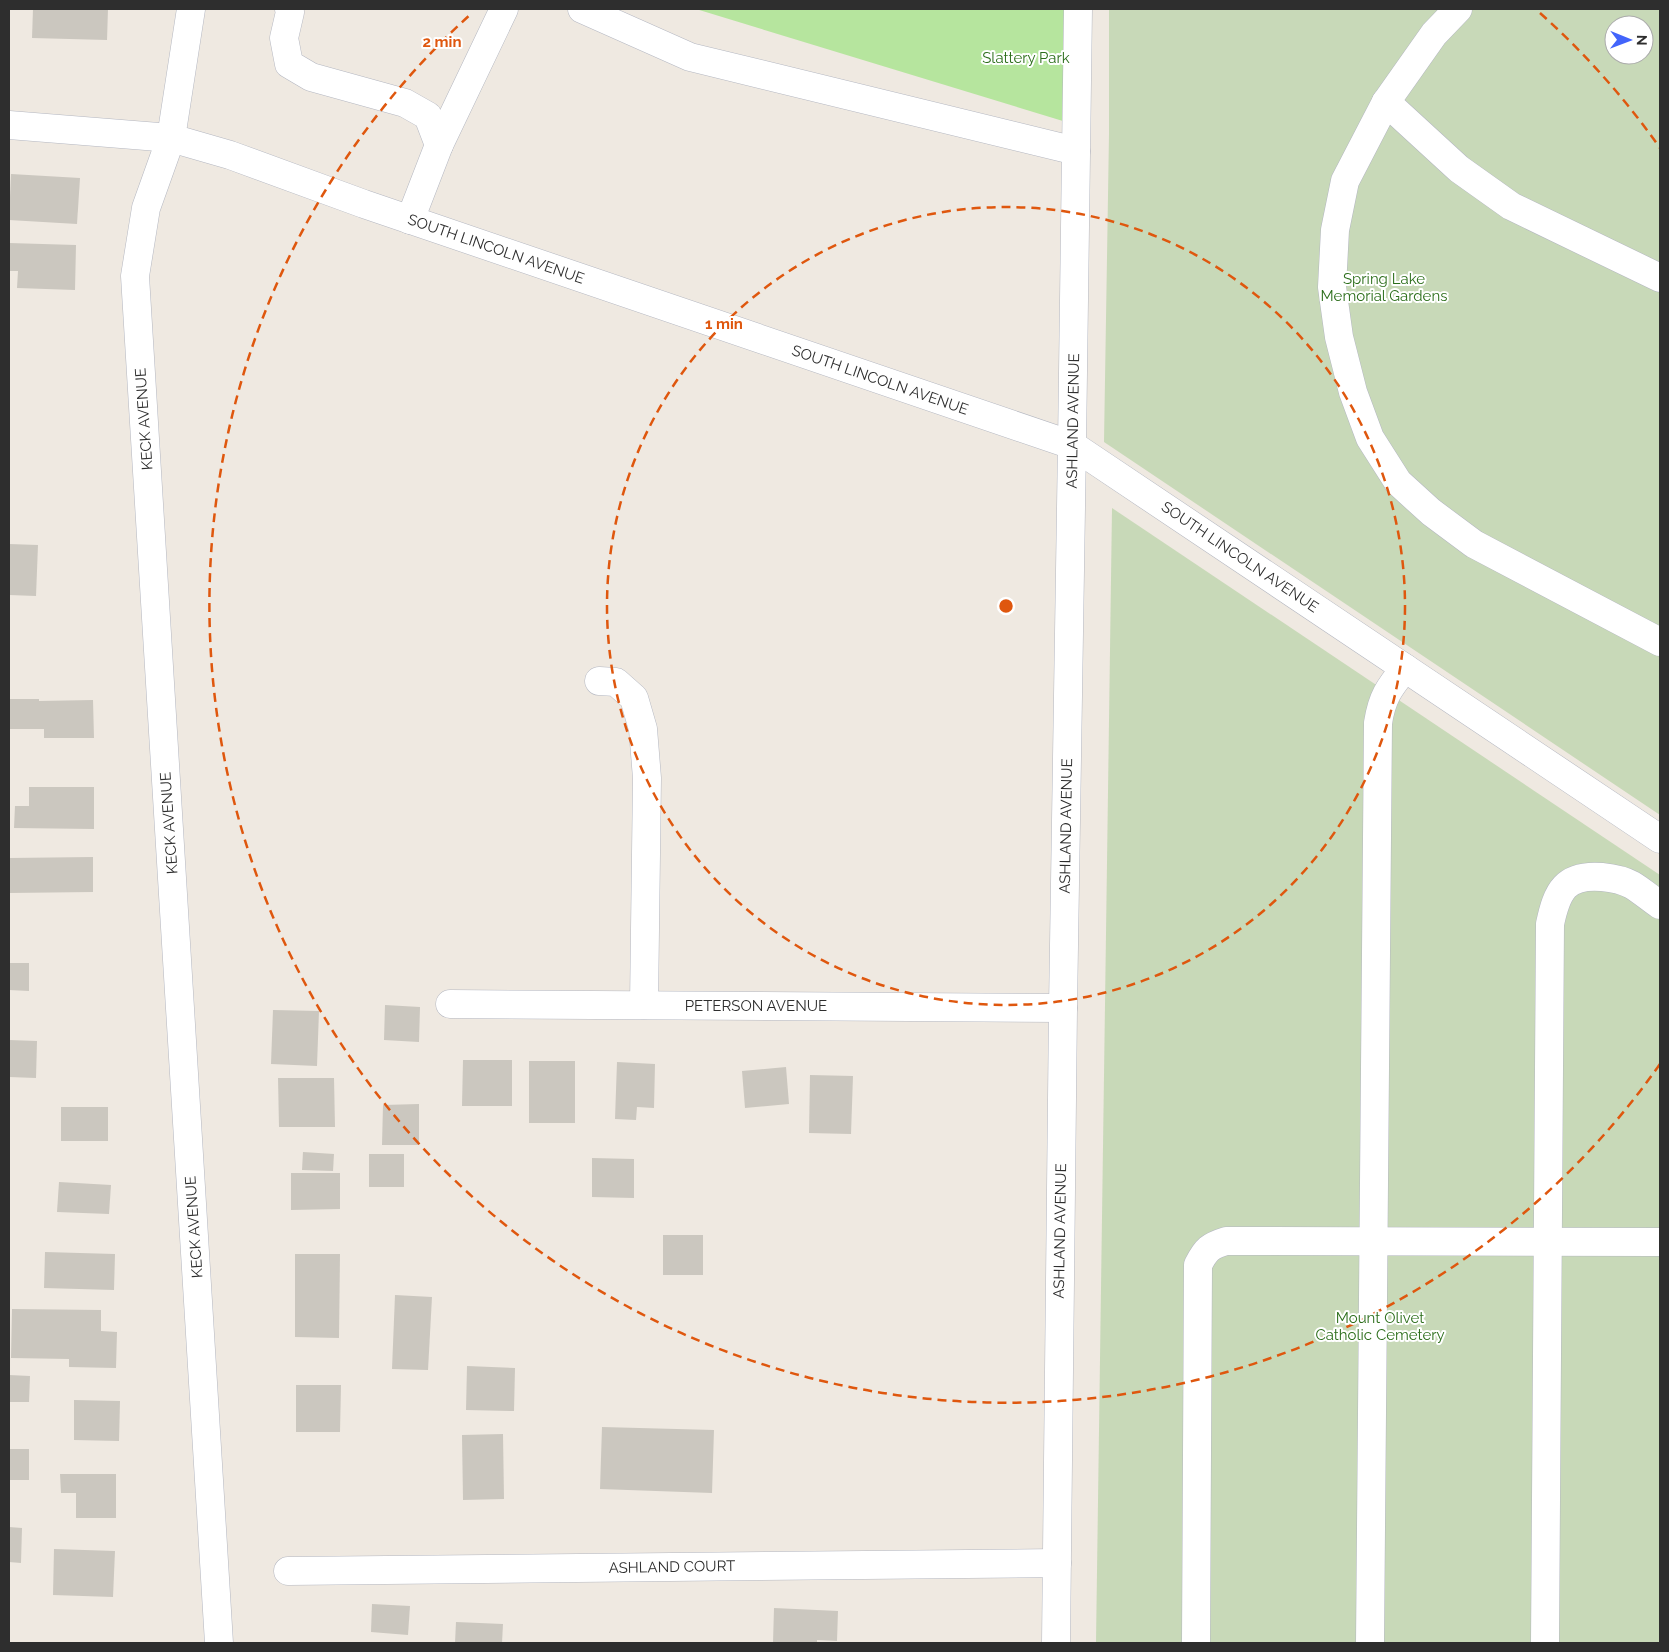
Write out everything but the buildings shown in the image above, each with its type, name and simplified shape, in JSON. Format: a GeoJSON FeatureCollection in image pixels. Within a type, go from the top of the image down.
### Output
{"type":"FeatureCollection","features":[{"type":"Feature","properties":{"kind":"street","name":"KECK AVENUE"},"geometry":{"type":"LineString","coordinates":[[191,9],[171,138],[146,208],[135,276],[219,1643]]}},
{"type":"Feature","properties":{"kind":"street"},"geometry":{"type":"LineString","coordinates":[[289,9],[284,38],[289,64],[311,77],[404,103],[428,116],[439,145]]}},
{"type":"Feature","properties":{"kind":"street"},"geometry":{"type":"LineString","coordinates":[[410,220],[439,145],[504,9]]}},
{"type":"Feature","properties":{"kind":"street"},"geometry":{"type":"LineString","coordinates":[[582,9],[690,57],[1076,151]]}},
{"type":"Feature","properties":{"kind":"street","name":"ASHLAND AVENUE"},"geometry":{"type":"LineString","coordinates":[[1056,1643],[1063,1008],[1078,9]]}},
{"type":"Feature","properties":{"kind":"street"},"geometry":{"type":"LineString","coordinates":[[1458,9],[1434,34],[1386,102],[1345,181],[1335,230],[1332,286],[1339,337],[1353,392],[1370,438],[1398,482],[1431,512],[1474,544],[1660,642]]}},
{"type":"Feature","properties":{"kind":"street"},"geometry":{"type":"LineString","coordinates":[[1386,102],[1459,169],[1510,206],[1660,278]]}},
{"type":"Feature","properties":{"kind":"street","name":"SOUTH LINCOLN AVENUE"},"geometry":{"type":"LineString","coordinates":[[9,124],[171,138],[230,155],[410,220],[1072,445],[1660,839]]}},
{"type":"Feature","properties":{"kind":"street"},"geometry":{"type":"LineString","coordinates":[[1370,1643],[1378,723],[1381,705],[1390,686],[1405,668]]}},
{"type":"Feature","properties":{"kind":"street"},"geometry":{"type":"LineString","coordinates":[[600,681],[616,682],[634,698],[643,729],[647,778],[644,1005]]}},
{"type":"Feature","properties":{"kind":"street"},"geometry":{"type":"LineString","coordinates":[[1545,1643],[1550,924],[1554,904],[1562,889],[1575,879],[1590,876],[1610,878],[1630,884],[1660,905]]}},
{"type":"Feature","properties":{"kind":"street","name":"PETERSON AVENUE"},"geometry":{"type":"LineString","coordinates":[[450,1004],[1063,1008]]}},
{"type":"Feature","properties":{"kind":"street"},"geometry":{"type":"LineString","coordinates":[[1196,1643],[1198,1265],[1204,1253],[1213,1245],[1226,1241],[1660,1242]]}},
{"type":"Feature","properties":{"kind":"street","name":"ASHLAND COURT"},"geometry":{"type":"LineString","coordinates":[[288,1571],[1057,1563]]}},
{"type":"Feature","properties":{"kind":"green space","name":"Slattery Park"},"geometry":{"type":"Polygon","coordinates":[[[696,9],[1076,9],[1076,125],[696,9]]]}},
{"type":"Feature","properties":{"kind":"green space","name":"Spring Lake Memorial Gardens"},"geometry":{"type":"Polygon","coordinates":[[[1109,9],[1660,9],[1660,815],[1104,442],[1109,9]]]}},
{"type":"Feature","properties":{"kind":"green space","name":"Mount Olivet Catholic Cemetery"},"geometry":{"type":"Polygon","coordinates":[[[1112,508],[1660,875],[1660,1643],[1096,1643],[1112,508]]]}}]}
